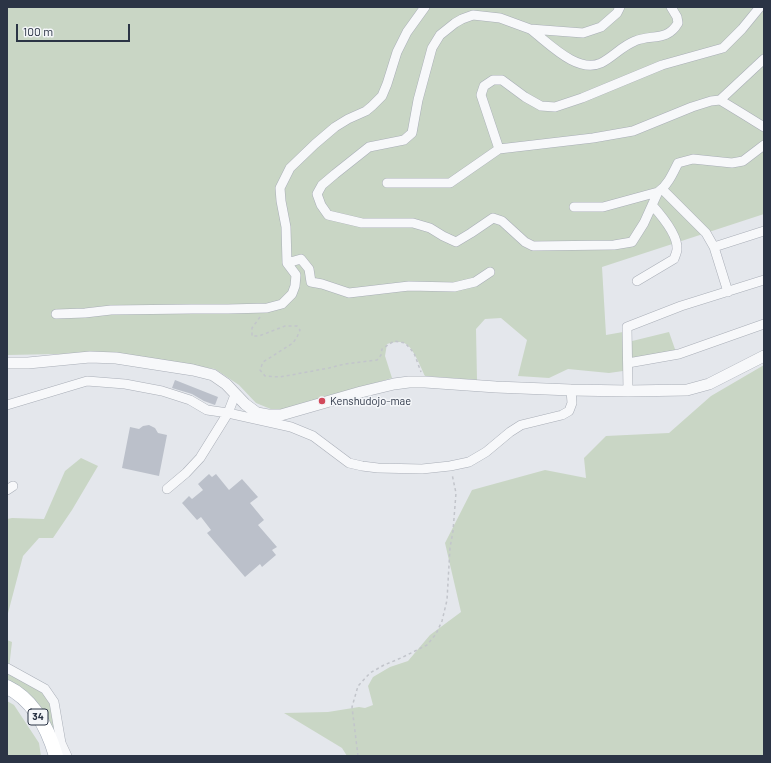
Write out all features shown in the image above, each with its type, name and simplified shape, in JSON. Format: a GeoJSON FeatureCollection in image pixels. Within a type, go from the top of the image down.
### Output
{"type":"FeatureCollection","features":[{"type":"Feature","properties":{"kind":"main road","name":"34"},"geometry":{"type":"LineString","coordinates":[[7,688],[25,700],[38,716],[48,734],[56,756]]}},
{"type":"Feature","properties":{"kind":"street"},"geometry":{"type":"LineString","coordinates":[[56,314],[111,310],[267,308],[282,304],[292,294],[296,276],[288,263],[286,227],[280,188],[290,168],[315,144],[335,127],[366,111],[382,96],[397,52],[406,32],[424,7]]}},
{"type":"Feature","properties":{"kind":"street"},"geometry":{"type":"LineString","coordinates":[[620,7],[617,13],[601,27],[583,32],[530,29],[500,18],[473,15],[458,21],[440,35],[432,48],[418,100],[412,133],[404,140],[369,147],[353,159],[322,185],[317,194],[321,205],[328,215],[362,223],[413,223],[430,228],[456,242],[471,234],[493,218],[502,221],[525,242],[533,246],[614,245],[632,242],[644,223],[660,191],[671,179],[678,163],[693,159],[732,163],[743,161],[764,146]]}},
{"type":"Feature","properties":{"kind":"street"},"geometry":{"type":"LineString","coordinates":[[530,29],[571,60],[580,64],[592,66],[601,63],[625,46],[635,41],[659,37],[674,29],[678,23],[677,17],[671,7]]}},
{"type":"Feature","properties":{"kind":"street"},"geometry":{"type":"LineString","coordinates":[[499,149],[481,94],[484,86],[493,80],[502,80],[540,106],[555,106],[582,98],[662,65],[723,48],[742,29],[760,7]]}},
{"type":"Feature","properties":{"kind":"street"},"geometry":{"type":"LineString","coordinates":[[387,183],[450,183],[499,149],[592,138],[633,131],[692,107],[711,101],[720,100],[764,59]]}},
{"type":"Feature","properties":{"kind":"street"},"geometry":{"type":"LineString","coordinates":[[720,100],[764,127]]}},
{"type":"Feature","properties":{"kind":"street"},"geometry":{"type":"LineString","coordinates":[[574,207],[603,207],[660,191]]}},
{"type":"Feature","properties":{"kind":"street"},"geometry":{"type":"LineString","coordinates":[[660,191],[706,234],[714,247],[728,292]]}},
{"type":"Feature","properties":{"kind":"street"},"geometry":{"type":"LineString","coordinates":[[637,281],[674,258],[677,250],[676,241],[668,224],[652,205]]}},
{"type":"Feature","properties":{"kind":"street"},"geometry":{"type":"LineString","coordinates":[[714,247],[764,231]]}},
{"type":"Feature","properties":{"kind":"street"},"geometry":{"type":"LineString","coordinates":[[288,263],[301,259],[309,268],[311,282],[349,293],[409,286],[454,287],[475,282],[490,272]]}},
{"type":"Feature","properties":{"kind":"street"},"geometry":{"type":"LineString","coordinates":[[628,391],[627,327],[682,306],[764,280]]}},
{"type":"Feature","properties":{"kind":"street"},"geometry":{"type":"LineString","coordinates":[[628,363],[679,354],[764,324]]}},
{"type":"Feature","properties":{"kind":"street"},"geometry":{"type":"LineString","coordinates":[[7,363],[28,363],[90,357],[116,358],[193,370],[213,376],[226,384],[235,395],[257,412],[268,415],[281,415],[394,384],[425,382],[571,390],[687,390],[709,384],[764,356]]}},
{"type":"Feature","properties":{"kind":"street"},"geometry":{"type":"LineString","coordinates":[[7,405],[87,380],[125,384],[162,391],[190,400],[207,410],[228,413],[291,427],[314,436],[350,463],[378,468],[422,469],[470,462],[486,452],[520,425],[562,415],[569,411],[572,403],[571,390]]}},
{"type":"Feature","properties":{"kind":"street"},"geometry":{"type":"LineString","coordinates":[[167,489],[186,473],[200,458],[228,413],[235,395]]}},
{"type":"Feature","properties":{"kind":"street"},"geometry":{"type":"LineString","coordinates":[[7,668],[45,690],[54,702],[61,744],[67,756]]}},
{"type":"Feature","properties":{"kind":"path"},"geometry":{"type":"LineString","coordinates":[[267,308],[252,328],[252,336],[260,336],[285,326],[297,326],[300,330],[293,343],[263,362],[260,370],[265,376],[280,377],[345,364],[377,360],[381,355],[382,349],[394,342],[405,343],[414,353],[425,382]]}},
{"type":"Feature","properties":{"kind":"path"},"geometry":{"type":"LineString","coordinates":[[358,756],[352,707],[358,686],[370,673],[426,645],[436,634],[442,621],[447,600],[450,548],[456,493],[450,466]]}},
{"type":"Feature","properties":{"kind":"green space"},"geometry":{"type":"Polygon","coordinates":[[[7,7],[764,7],[764,214],[602,267],[606,335],[623,332],[624,343],[669,332],[676,352],[624,363],[623,371],[609,373],[568,369],[549,378],[518,376],[527,340],[501,318],[485,319],[476,329],[477,380],[425,376],[409,346],[402,342],[397,342],[387,344],[385,356],[392,378],[278,412],[256,403],[239,385],[215,369],[108,353],[7,355],[7,7]]]}},
{"type":"Feature","properties":{"kind":"green space"},"geometry":{"type":"Polygon","coordinates":[[[764,365],[764,756],[347,756],[342,748],[284,713],[328,712],[359,707],[365,708],[373,705],[368,686],[373,677],[390,667],[408,661],[430,635],[461,612],[445,543],[472,490],[545,470],[586,478],[584,458],[606,436],[669,433],[711,396],[764,365]]]}},
{"type":"Feature","properties":{"kind":"green space"},"geometry":{"type":"Polygon","coordinates":[[[81,458],[98,466],[72,510],[53,538],[39,538],[23,556],[7,617],[7,519],[44,519],[65,471],[81,458]]]}},
{"type":"Feature","properties":{"kind":"green space"},"geometry":{"type":"Polygon","coordinates":[[[7,640],[12,642],[9,668],[51,699],[59,756],[45,712],[20,687],[7,681],[7,640]]]}},
{"type":"Feature","properties":{"kind":"green space"},"geometry":{"type":"Polygon","coordinates":[[[7,701],[14,705],[39,743],[41,756],[7,756],[7,701]]]}},
{"type":"Feature","properties":{"kind":"building"},"geometry":{"type":"Polygon","coordinates":[[[175,380],[218,397],[215,405],[192,394],[172,388],[175,380]]]}},
{"type":"Feature","properties":{"kind":"building"},"geometry":{"type":"Polygon","coordinates":[[[149,425],[155,428],[158,433],[167,435],[159,476],[122,468],[130,427],[139,429],[143,426],[149,425]]]}},
{"type":"Feature","properties":{"kind":"building"},"geometry":{"type":"Polygon","coordinates":[[[209,474],[212,477],[216,474],[229,490],[242,479],[258,497],[250,503],[264,520],[258,525],[277,547],[272,550],[276,555],[262,567],[260,564],[245,577],[207,533],[211,530],[201,517],[197,520],[182,503],[189,496],[192,499],[203,490],[198,484],[209,474]]]}},
{"type":"Feature","properties":{"kind":"place","name":"Kenshudojo-mae"},"geometry":{"type":"Point","coordinates":[322,401]}}]}
